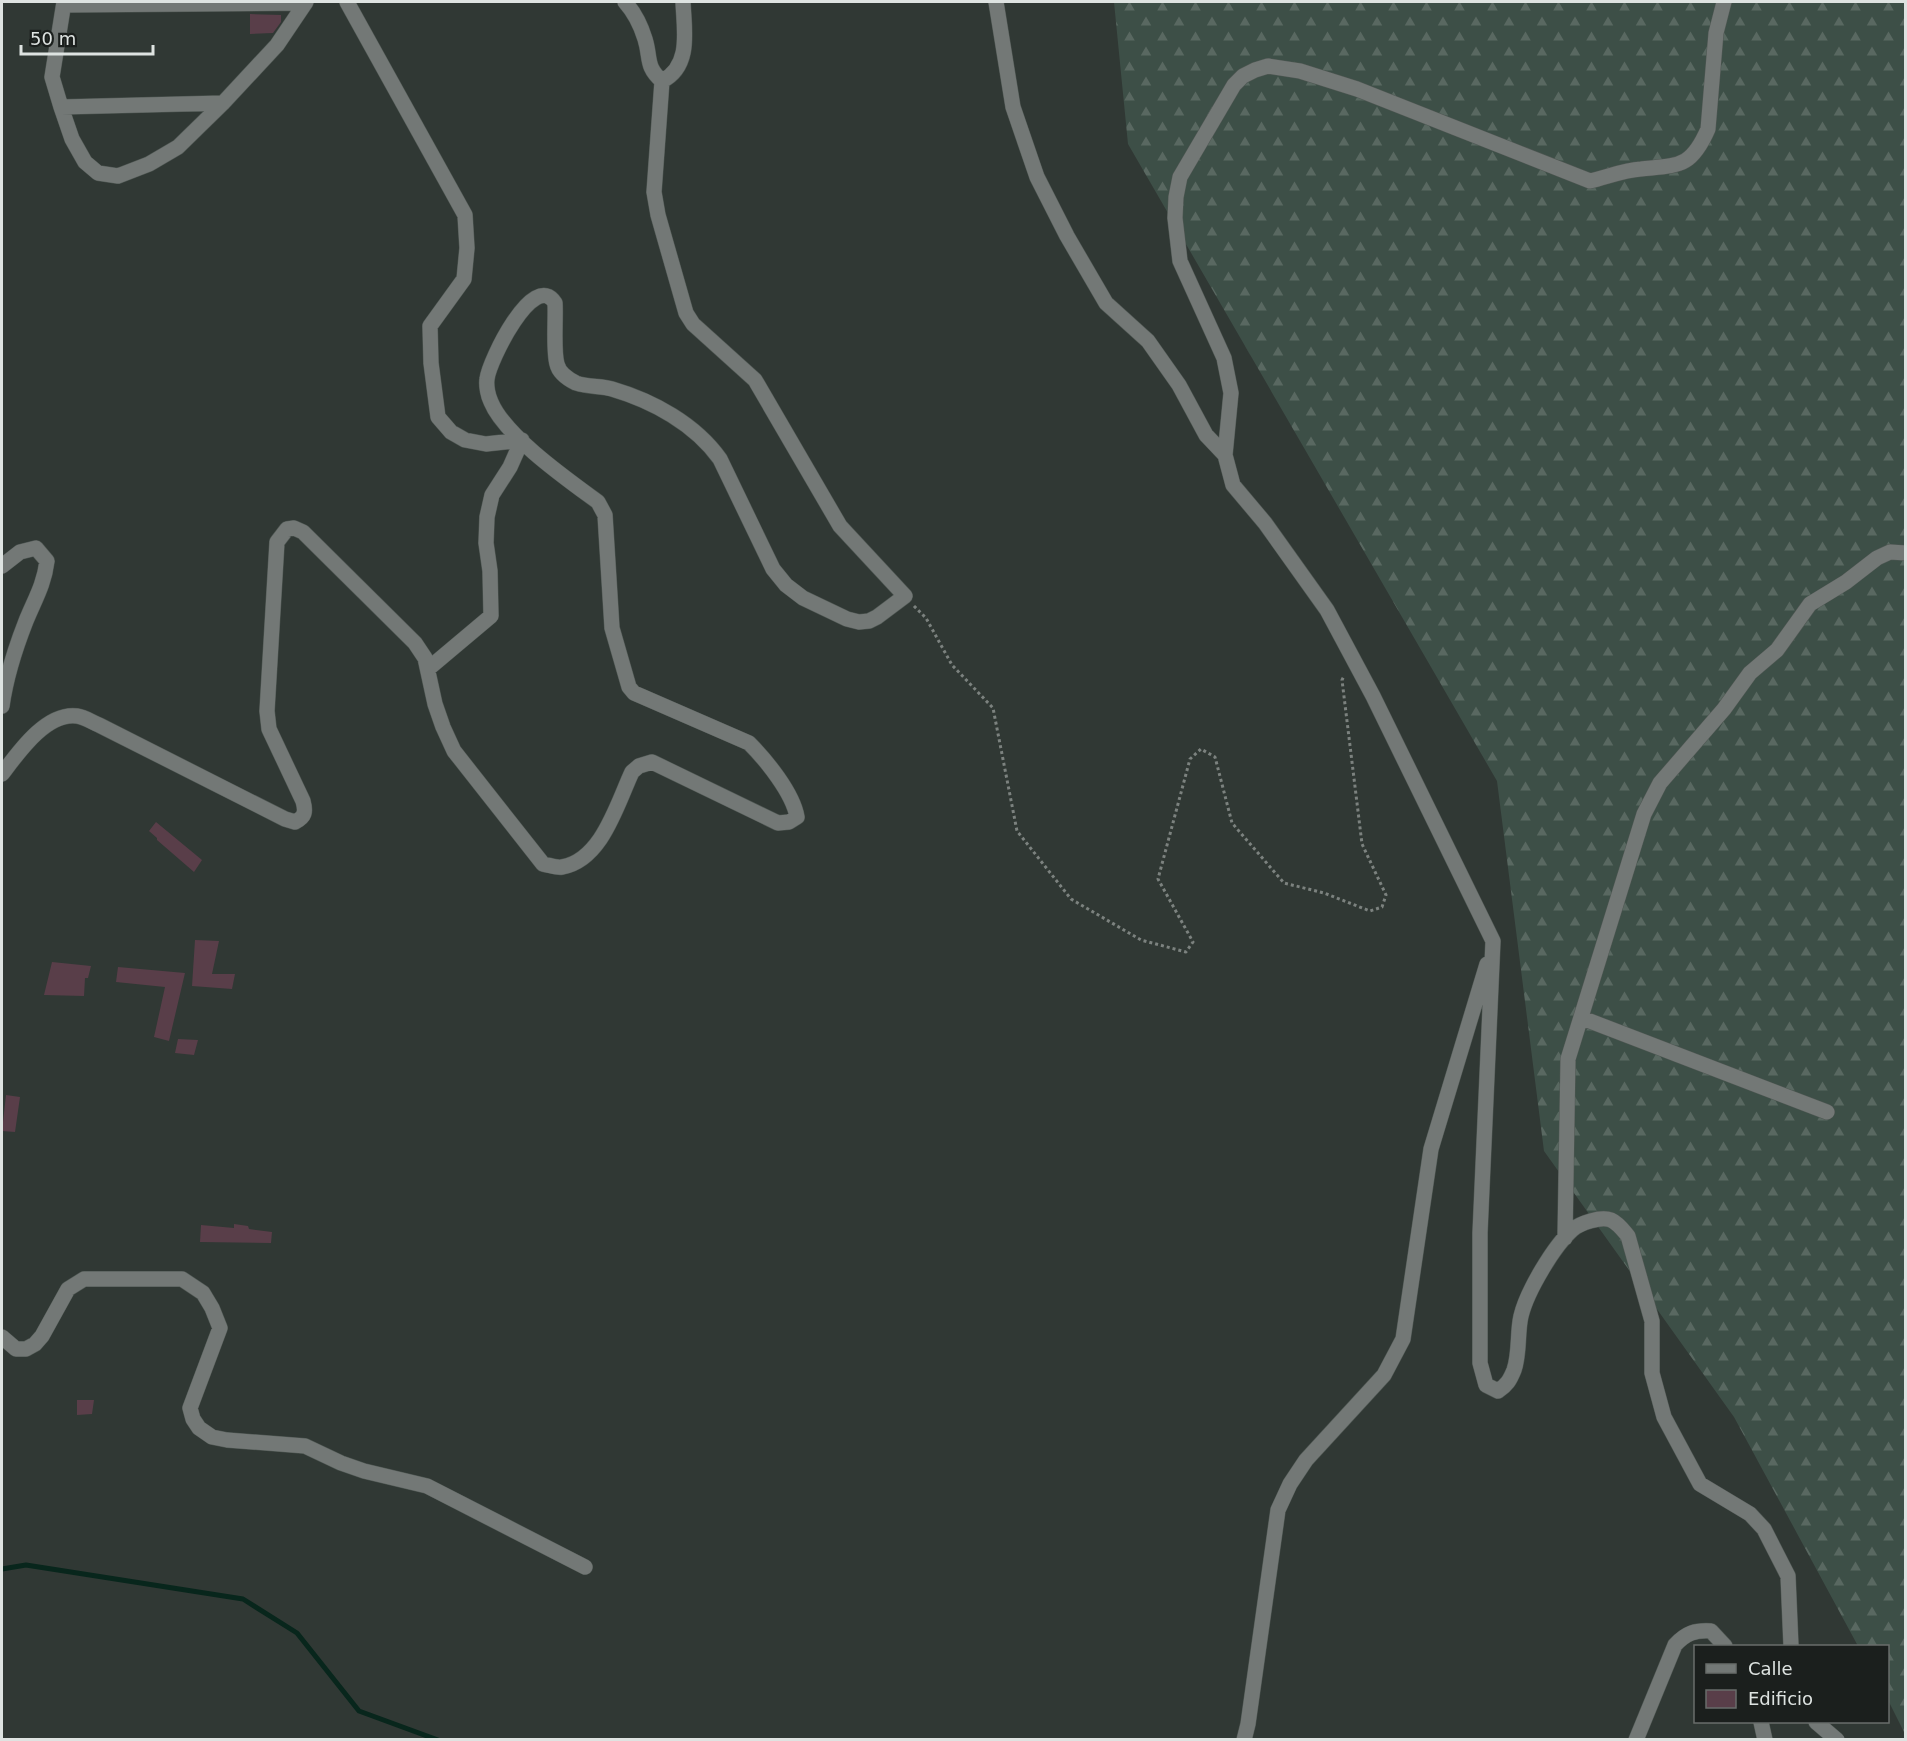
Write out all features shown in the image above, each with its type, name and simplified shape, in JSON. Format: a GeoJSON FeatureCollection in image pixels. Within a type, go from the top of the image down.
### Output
{"type":"FeatureCollection","features":[{"type":"Feature","properties":{"kind":"street"},"geometry":{"type":"LineString","coordinates":[[305,2],[277,45],[178,147],[149,164],[118,176],[98,173],[85,162],[72,139],[52,77],[64,3],[305,2]]}},
{"type":"Feature","properties":{"kind":"street"},"geometry":{"type":"LineString","coordinates":[[347,2],[465,215],[467,248],[464,279],[430,326],[431,363],[438,417],[451,432],[465,440],[486,444],[522,440]]}},
{"type":"Feature","properties":{"kind":"street"},"geometry":{"type":"LineString","coordinates":[[625,2],[646,40],[649,65],[662,81]]}},
{"type":"Feature","properties":{"kind":"street"},"geometry":{"type":"LineString","coordinates":[[662,81],[672,76],[683,57],[685,39],[683,2]]}},
{"type":"Feature","properties":{"kind":"street"},"geometry":{"type":"LineString","coordinates":[[996,2],[1013,107],[1037,177],[1067,236],[1106,303],[1148,341],[1179,385],[1206,435],[1224,455]]}},
{"type":"Feature","properties":{"kind":"street"},"geometry":{"type":"LineString","coordinates":[[1724,2],[1716,33],[1708,129],[1693,157],[1676,166],[1628,171],[1590,181],[1357,89],[1300,70],[1268,66],[1243,76],[1234,85],[1180,177],[1176,197],[1176,240],[1180,261],[1224,358],[1231,393],[1224,455],[1233,486],[1265,523],[1327,610],[1494,941],[1480,1233],[1480,1363],[1486,1385],[1498,1391],[1508,1385],[1515,1367],[1521,1316],[1534,1282],[1565,1238],[1574,1228],[1599,1219],[1610,1219],[1621,1227],[1628,1236],[1652,1321],[1652,1373],[1664,1417],[1700,1484],[1750,1514],[1764,1529],[1788,1576],[1791,1645]]}},
{"type":"Feature","properties":{"kind":"street"},"geometry":{"type":"LineString","coordinates":[[2,774],[41,729],[60,717],[77,716],[285,819],[295,822],[301,820],[305,813],[303,801],[269,729],[267,711],[277,542],[287,529],[294,528],[303,532],[415,644],[425,658],[435,704],[454,751],[543,864],[560,867],[579,861],[592,851],[632,772],[639,766],[652,762],[778,823],[789,822],[797,817],[794,803],[761,755],[749,743],[634,693],[629,687],[612,628],[603,508],[552,468],[500,420],[489,400],[487,380],[493,358],[521,312],[532,299],[546,295],[555,303],[557,364],[563,375],[575,382],[609,388],[635,396],[696,431],[720,459],[773,568],[786,585],[803,598],[847,619],[859,622],[877,617],[905,596],[840,526],[755,380],[693,324],[686,313],[658,215],[654,192],[662,81]]}},
{"type":"Feature","properties":{"kind":"street"},"geometry":{"type":"LineString","coordinates":[[61,107],[223,103]]}},
{"type":"Feature","properties":{"kind":"street"},"geometry":{"type":"LineString","coordinates":[[428,669],[491,616],[490,571],[486,543],[487,517],[492,495],[510,467],[522,440]]}},
{"type":"Feature","properties":{"kind":"street"},"geometry":{"type":"LineString","coordinates":[[2,566],[20,552],[36,548],[47,561],[44,581],[22,632],[6,680],[2,705]]}},
{"type":"Feature","properties":{"kind":"street"},"geometry":{"type":"LineString","coordinates":[[1565,1238],[1568,1059],[1644,813],[1660,783],[1724,708],[1750,673],[1777,650],[1810,604],[1846,582],[1877,558],[1890,552],[1905,553]]}},
{"type":"Feature","properties":{"kind":"street"},"geometry":{"type":"LineString","coordinates":[[1244,1740],[1278,1510],[1290,1484],[1306,1460],[1384,1375],[1403,1339],[1431,1149],[1494,941]]}},
{"type":"Feature","properties":{"kind":"street"},"geometry":{"type":"LineString","coordinates":[[1582,1018],[1827,1112]]}},
{"type":"Feature","properties":{"kind":"street"},"geometry":{"type":"LineString","coordinates":[[2,1337],[16,1349],[35,1344],[42,1336],[68,1289],[84,1279],[182,1279],[203,1293],[220,1328],[190,1408],[192,1419],[212,1437],[305,1446],[364,1471],[427,1486],[585,1567]]}},
{"type":"Feature","properties":{"kind":"street"},"geometry":{"type":"LineString","coordinates":[[1636,1740],[1675,1645],[1684,1635],[1698,1630],[1711,1631],[1723,1645]]}},
{"type":"Feature","properties":{"kind":"street"},"geometry":{"type":"LineString","coordinates":[[1761,1723],[1765,1740]]}},
{"type":"Feature","properties":{"kind":"street"},"geometry":{"type":"LineString","coordinates":[[1817,1723],[1838,1740]]}},
{"type":"Feature","properties":{"kind":"path"},"geometry":{"type":"LineString","coordinates":[[905,596],[926,618],[952,665],[993,708],[1017,831],[1071,899],[1141,940],[1186,952],[1193,942],[1158,879],[1190,759],[1201,749],[1215,757],[1232,823],[1284,883],[1324,893],[1370,911],[1382,907],[1386,895],[1362,844],[1342,680],[1351,656]]}},
{"type":"Feature","properties":{"kind":"green space"},"geometry":{"type":"Polygon","coordinates":[[[1114,2],[1905,2],[1905,1734],[1889,1702],[1889,1645],[1857,1645],[1734,1417],[1544,1151],[1497,781],[1128,144],[1114,2]]]}},
{"type":"Feature","properties":{"kind":"building"},"geometry":{"type":"Polygon","coordinates":[[[250,14],[281,15],[281,22],[273,33],[250,34],[250,14]]]}},
{"type":"Feature","properties":{"kind":"building"},"geometry":{"type":"Polygon","coordinates":[[[156,822],[202,860],[194,872],[149,831],[156,822]]]}},
{"type":"Feature","properties":{"kind":"building"},"geometry":{"type":"Polygon","coordinates":[[[195,940],[219,941],[212,974],[235,974],[232,989],[192,986],[195,940]]]}},
{"type":"Feature","properties":{"kind":"building"},"geometry":{"type":"Polygon","coordinates":[[[52,962],[91,966],[88,978],[85,978],[84,996],[44,995],[52,962]]]}},
{"type":"Feature","properties":{"kind":"building"},"geometry":{"type":"Polygon","coordinates":[[[118,967],[185,973],[169,1041],[154,1037],[165,987],[116,982],[118,967]]]}},
{"type":"Feature","properties":{"kind":"building"},"geometry":{"type":"Polygon","coordinates":[[[178,1039],[198,1040],[194,1055],[175,1053],[178,1039]]]}},
{"type":"Feature","properties":{"kind":"building"},"geometry":{"type":"Polygon","coordinates":[[[6,1095],[20,1097],[15,1132],[2,1131],[6,1095]]]}},
{"type":"Feature","properties":{"kind":"building"},"geometry":{"type":"Polygon","coordinates":[[[234,1224],[248,1226],[249,1229],[272,1232],[271,1243],[200,1242],[201,1225],[234,1228],[234,1224]]]}},
{"type":"Feature","properties":{"kind":"building"},"geometry":{"type":"Polygon","coordinates":[[[77,1400],[94,1400],[92,1414],[77,1415],[77,1400]]]}},
{"type":"Feature","properties":{"kind":"waterway"},"geometry":{"type":"LineString","coordinates":[[2,1569],[26,1565],[243,1599],[297,1633],[359,1711],[438,1740]]}}]}
